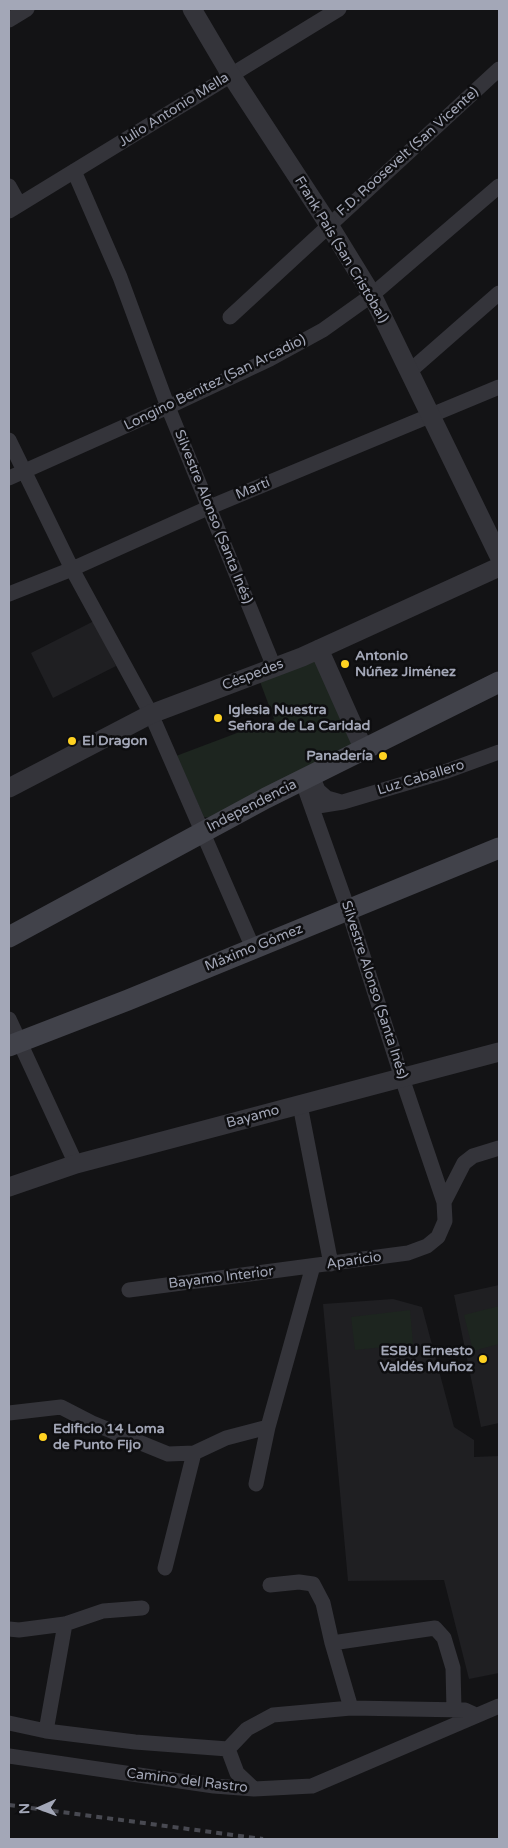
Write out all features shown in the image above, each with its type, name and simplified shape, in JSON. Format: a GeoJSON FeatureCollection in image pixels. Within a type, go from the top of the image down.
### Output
{"type":"FeatureCollection","features":[{"type":"Feature","properties":{"kind":"main road","name":"Independencia"},"geometry":{"type":"LineString","coordinates":[[9,937],[203,831],[499,682]]}},
{"type":"Feature","properties":{"kind":"main road","name":"Máximo Gómez"},"geometry":{"type":"LineString","coordinates":[[14,1044],[128,1000],[499,848]]}},
{"type":"Feature","properties":{"kind":"street"},"geometry":{"type":"LineString","coordinates":[[9,20],[26,9]]}},
{"type":"Feature","properties":{"kind":"street","name":"Frank País (San Cristóbal)"},"geometry":{"type":"LineString","coordinates":[[192,9],[231,75],[329,225],[372,295],[499,556]]}},
{"type":"Feature","properties":{"kind":"street","name":"Julio Antonio Mella"},"geometry":{"type":"LineString","coordinates":[[14,208],[339,9]]}},
{"type":"Feature","properties":{"kind":"street","name":"F.D. Roosevelt (San Vicente)"},"geometry":{"type":"LineString","coordinates":[[230,317],[499,69]]}},
{"type":"Feature","properties":{"kind":"street","name":"Silvestre Alonso (Santa Inés)"},"geometry":{"type":"LineString","coordinates":[[74,171],[120,278],[168,407],[274,667]]}},
{"type":"Feature","properties":{"kind":"street"},"geometry":{"type":"LineString","coordinates":[[9,186],[14,208]]}},
{"type":"Feature","properties":{"kind":"street","name":"Longino Benítez (San Arcadio)"},"geometry":{"type":"LineString","coordinates":[[9,478],[168,407],[285,351],[323,330],[372,295],[499,186]]}},
{"type":"Feature","properties":{"kind":"street"},"geometry":{"type":"LineString","coordinates":[[410,371],[499,294]]}},
{"type":"Feature","properties":{"kind":"street","name":"Martí"},"geometry":{"type":"LineString","coordinates":[[9,594],[210,507],[499,387]]}},
{"type":"Feature","properties":{"kind":"street"},"geometry":{"type":"LineString","coordinates":[[9,440],[72,568],[151,714],[253,948]]}},
{"type":"Feature","properties":{"kind":"street","name":"Céspedes"},"geometry":{"type":"LineString","coordinates":[[9,788],[151,714],[319,649],[499,567]]}},
{"type":"Feature","properties":{"kind":"street"},"geometry":{"type":"LineString","coordinates":[[319,649],[364,750]]}},
{"type":"Feature","properties":{"kind":"street","name":"Luz Caballero"},"geometry":{"type":"LineString","coordinates":[[312,807],[343,802],[447,771],[499,752]]}},
{"type":"Feature","properties":{"kind":"street"},"geometry":{"type":"LineString","coordinates":[[307,778],[327,798],[343,802]]}},
{"type":"Feature","properties":{"kind":"street","name":"Silvestre Alonso (Santa Inés)"},"geometry":{"type":"LineString","coordinates":[[307,778],[312,807],[348,909],[444,1202]]}},
{"type":"Feature","properties":{"kind":"street"},"geometry":{"type":"LineString","coordinates":[[9,1019],[14,1044],[76,1164]]}},
{"type":"Feature","properties":{"kind":"street","name":"Bayamo"},"geometry":{"type":"LineString","coordinates":[[9,1187],[76,1164],[499,1052]]}},
{"type":"Feature","properties":{"kind":"street"},"geometry":{"type":"LineString","coordinates":[[300,1105],[331,1264]]}},
{"type":"Feature","properties":{"kind":"street","name":"Aparicio"},"geometry":{"type":"LineString","coordinates":[[256,1484],[268,1427],[313,1266],[408,1253],[427,1246],[438,1237],[445,1221],[444,1202],[464,1163],[474,1156],[499,1148]]}},
{"type":"Feature","properties":{"kind":"street","name":"Bayamo Interior"},"geometry":{"type":"LineString","coordinates":[[129,1290],[313,1266]]}},
{"type":"Feature","properties":{"kind":"street"},"geometry":{"type":"LineString","coordinates":[[9,1413],[61,1407],[92,1424],[168,1454],[194,1453],[226,1438],[268,1427]]}},
{"type":"Feature","properties":{"kind":"street"},"geometry":{"type":"LineString","coordinates":[[165,1568],[194,1453]]}},
{"type":"Feature","properties":{"kind":"street"},"geometry":{"type":"LineString","coordinates":[[270,1585],[299,1582],[313,1584],[323,1603],[332,1643],[351,1708]]}},
{"type":"Feature","properties":{"kind":"street"},"geometry":{"type":"LineString","coordinates":[[9,1628],[19,1630],[65,1624],[103,1611],[142,1608]]}},
{"type":"Feature","properties":{"kind":"street"},"geometry":{"type":"LineString","coordinates":[[46,1731],[65,1624]]}},
{"type":"Feature","properties":{"kind":"street"},"geometry":{"type":"LineString","coordinates":[[332,1643],[435,1628],[444,1638],[453,1668],[454,1709]]}},
{"type":"Feature","properties":{"kind":"street","name":"Camino del Rastro"},"geometry":{"type":"LineString","coordinates":[[9,1756],[214,1786],[254,1790],[312,1786],[499,1706]]}},
{"type":"Feature","properties":{"kind":"street"},"geometry":{"type":"LineString","coordinates":[[9,1723],[46,1731],[135,1742],[228,1749],[248,1729],[273,1715],[351,1708],[454,1709],[464,1710],[476,1716]]}},
{"type":"Feature","properties":{"kind":"street"},"geometry":{"type":"LineString","coordinates":[[228,1749],[237,1773],[254,1790]]}},
{"type":"Feature","properties":{"kind":"shaded area"},"geometry":{"type":"Polygon","coordinates":[[[94,621],[116,666],[53,698],[31,653],[94,621]]]}},
{"type":"Feature","properties":{"kind":"shaded area"},"geometry":{"type":"Polygon","coordinates":[[[314,656],[353,746],[215,819],[204,817],[176,756],[274,719],[259,679],[314,656]]]}},
{"type":"Feature","properties":{"kind":"shaded area","name":"ESBU Ernesto Valdés Muñoz"},"geometry":{"type":"Polygon","coordinates":[[[499,1285],[499,1423],[481,1427],[454,1295],[499,1285]]]}},
{"type":"Feature","properties":{"kind":"shaded area"},"geometry":{"type":"Polygon","coordinates":[[[393,1299],[422,1307],[454,1427],[474,1440],[474,1457],[499,1456],[499,1673],[469,1679],[444,1580],[348,1581],[323,1304],[393,1299]]]}},
{"type":"Feature","properties":{"kind":"shaded area"},"geometry":{"type":"Polygon","coordinates":[[[499,1306],[499,1344],[473,1351],[464,1315],[499,1306]]]}},
{"type":"Feature","properties":{"kind":"shaded area"},"geometry":{"type":"Polygon","coordinates":[[[410,1310],[413,1344],[355,1350],[351,1317],[410,1310]]]}},
{"type":"Feature","properties":{"kind":"railway"},"geometry":{"type":"LineString","coordinates":[[9,1805],[263,1839]]}},
{"type":"Feature","properties":{"kind":"place","name":"Antonio Núñez Jiménez"},"geometry":{"type":"Point","coordinates":[345,664]}},
{"type":"Feature","properties":{"kind":"place","name":"Iglesia Nuestra Señora de La Caridad"},"geometry":{"type":"Point","coordinates":[218,718]}},
{"type":"Feature","properties":{"kind":"place","name":"El Dragon"},"geometry":{"type":"Point","coordinates":[72,741]}},
{"type":"Feature","properties":{"kind":"place","name":"Panadería"},"geometry":{"type":"Point","coordinates":[383,756]}},
{"type":"Feature","properties":{"kind":"place","name":"ESBU Ernesto Valdés Muñoz"},"geometry":{"type":"Point","coordinates":[483,1359]}},
{"type":"Feature","properties":{"kind":"place","name":"Edificio 14 Loma de Punto Fijo"},"geometry":{"type":"Point","coordinates":[43,1437]}}]}
